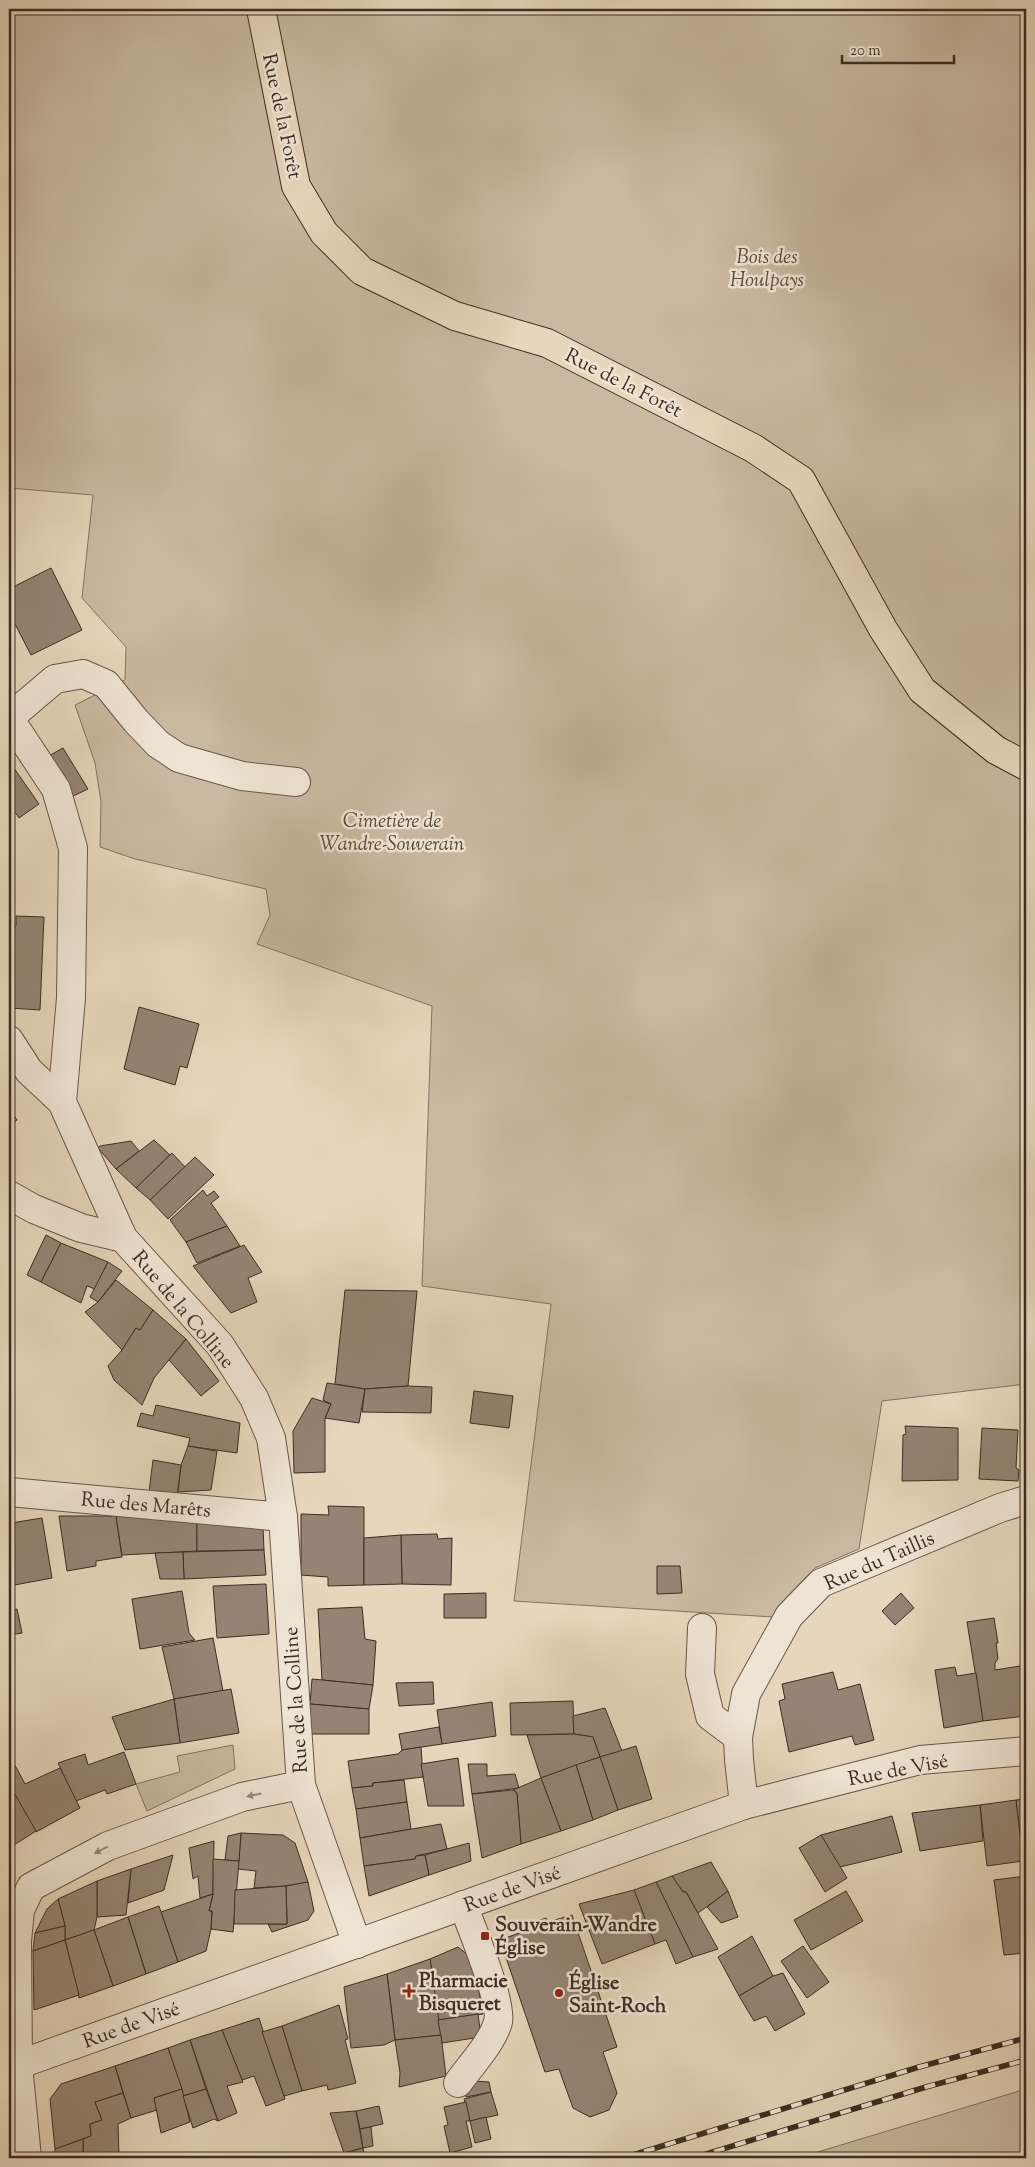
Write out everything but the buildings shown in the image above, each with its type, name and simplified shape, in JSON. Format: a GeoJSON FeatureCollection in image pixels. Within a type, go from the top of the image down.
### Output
{"type":"FeatureCollection","features":[{"type":"Feature","properties":{"kind":"main road","name":"Rue de la Forêt"},"geometry":{"type":"LineString","coordinates":[[261,9],[296,186],[324,233],[362,271],[455,316],[547,343],[753,448],[801,480],[883,630],[922,690],[996,750],[1026,766]]}},
{"type":"Feature","properties":{"kind":"street"},"geometry":{"type":"LineString","coordinates":[[9,718],[55,679],[83,674],[106,684],[158,744],[179,758],[242,776],[296,782]]}},
{"type":"Feature","properties":{"kind":"street","name":"Rue de la Colline"},"geometry":{"type":"LineString","coordinates":[[9,718],[56,789],[73,848],[70,998],[62,1102],[124,1238],[220,1345],[254,1398],[271,1438],[283,1517],[301,1785],[357,1944]]}},
{"type":"Feature","properties":{"kind":"street"},"geometry":{"type":"LineString","coordinates":[[9,1040],[29,1071],[62,1102]]}},
{"type":"Feature","properties":{"kind":"street"},"geometry":{"type":"LineString","coordinates":[[9,1195],[81,1228],[124,1238]]}},
{"type":"Feature","properties":{"kind":"street","name":"Rue des Marêts"},"geometry":{"type":"LineString","coordinates":[[9,1492],[283,1517]]}},
{"type":"Feature","properties":{"kind":"street","name":"Rue du Taillis"},"geometry":{"type":"LineString","coordinates":[[744,1805],[738,1737],[746,1694],[789,1616],[821,1582],[1000,1508],[1026,1500]]}},
{"type":"Feature","properties":{"kind":"street"},"geometry":{"type":"LineString","coordinates":[[702,1628],[700,1674],[710,1716],[738,1737]]}},
{"type":"Feature","properties":{"kind":"street","name":"Rue de Visé"},"geometry":{"type":"LineString","coordinates":[[14,2066],[744,1805],[920,1760],[1026,1751]]}},
{"type":"Feature","properties":{"kind":"street"},"geometry":{"type":"LineString","coordinates":[[26,2158],[14,2066],[17,1941],[20,1910],[31,1887],[108,1846],[242,1797],[301,1785]]}},
{"type":"Feature","properties":{"kind":"street"},"geometry":{"type":"LineString","coordinates":[[458,2083],[483,2048],[498,2021],[497,2004],[463,1905]]}},
{"type":"Feature","properties":{"kind":"green space"},"geometry":{"type":"Polygon","coordinates":[[[9,9],[1026,9],[1026,1384],[882,1401],[859,1549],[815,1568],[780,1604],[773,1617],[514,1601],[551,1304],[422,1286],[432,1006],[257,944],[270,915],[266,889],[135,859],[100,847],[101,802],[95,763],[75,705],[125,680],[126,647],[82,598],[93,495],[9,488],[9,9]]]}},
{"type":"Feature","properties":{"kind":"green space"},"geometry":{"type":"Polygon","coordinates":[[[233,1745],[235,1769],[147,1811],[136,1784],[180,1772],[177,1756],[233,1745]]]}},
{"type":"Feature","properties":{"kind":"green space"},"geometry":{"type":"Polygon","coordinates":[[[1026,2089],[1026,2158],[798,2158],[1026,2089]]]}},
{"type":"Feature","properties":{"kind":"railway"},"geometry":{"type":"LineString","coordinates":[[623,2158],[919,2067],[1026,2038]]}},
{"type":"Feature","properties":{"kind":"railway"},"geometry":{"type":"LineString","coordinates":[[693,2158],[926,2087],[1026,2060]]}},
{"type":"Feature","properties":{"kind":"place","name":"Souverain-Wandre Église"},"geometry":{"type":"Point","coordinates":[485,1936]}},
{"type":"Feature","properties":{"kind":"place","name":"Pharmacie Bisqueret"},"geometry":{"type":"Point","coordinates":[409,1991]}},
{"type":"Feature","properties":{"kind":"place","name":"Église Saint-Roch"},"geometry":{"type":"Point","coordinates":[559,1993]}},
{"type":"Feature","properties":{"kind":"park label","name":"Bois des Houlpays"},"geometry":{"type":"Point","coordinates":[767,268]}},
{"type":"Feature","properties":{"kind":"park label","name":"Cimetière de Wandre-Souverain"},"geometry":{"type":"Point","coordinates":[392,832]}}]}
